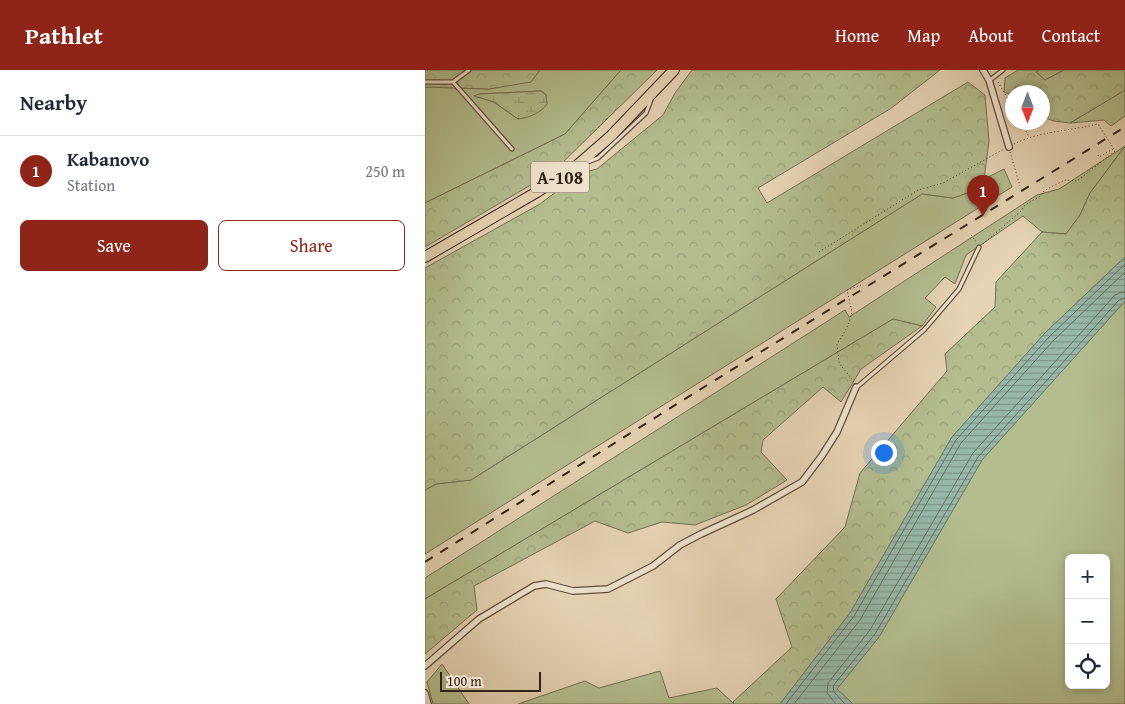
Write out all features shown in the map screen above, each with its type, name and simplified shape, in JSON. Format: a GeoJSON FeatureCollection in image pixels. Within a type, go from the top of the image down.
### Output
{"type":"FeatureCollection","features":[{"type":"Feature","properties":{"kind":"highway","name":"А-108"},"geometry":{"type":"LineString","coordinates":[[425,257],[573,169],[611,136],[674,70]]}},
{"type":"Feature","properties":{"kind":"street"},"geometry":{"type":"LineString","coordinates":[[983,70],[992,78],[1009,146]]}},
{"type":"Feature","properties":{"kind":"street"},"geometry":{"type":"LineString","coordinates":[[425,666],[479,619],[534,586],[546,584],[573,591],[608,589],[653,566],[680,545],[753,510],[802,482],[837,432],[856,387]]}},
{"type":"Feature","properties":{"kind":"street"},"geometry":{"type":"LineString","coordinates":[[425,693],[428,704]]}},
{"type":"Feature","properties":{"kind":"lane"},"geometry":{"type":"LineString","coordinates":[[425,82],[453,82],[469,70]]}},
{"type":"Feature","properties":{"kind":"lane"},"geometry":{"type":"LineString","coordinates":[[992,78],[1003,70]]}},
{"type":"Feature","properties":{"kind":"lane"},"geometry":{"type":"LineString","coordinates":[[453,82],[512,149]]}},
{"type":"Feature","properties":{"kind":"lane"},"geometry":{"type":"LineString","coordinates":[[856,387],[924,330],[959,289],[979,247]]}},
{"type":"Feature","properties":{"kind":"path"},"geometry":{"type":"LineString","coordinates":[[992,78],[1005,97]]}},
{"type":"Feature","properties":{"kind":"path"},"geometry":{"type":"LineString","coordinates":[[819,252],[918,190],[943,182],[1029,136],[1098,124],[1114,149]]}},
{"type":"Feature","properties":{"kind":"path"},"geometry":{"type":"LineString","coordinates":[[1026,130],[1029,136]]}},
{"type":"Feature","properties":{"kind":"path"},"geometry":{"type":"LineString","coordinates":[[1009,146],[1020,186]]}},
{"type":"Feature","properties":{"kind":"path"},"geometry":{"type":"LineString","coordinates":[[1098,155],[1099,157],[1114,149]]}},
{"type":"Feature","properties":{"kind":"path"},"geometry":{"type":"LineString","coordinates":[[971,235],[979,247],[1021,211],[1025,205],[1039,197],[1044,191],[1065,180],[1077,181],[1115,151],[1114,149]]}},
{"type":"Feature","properties":{"kind":"path"},"geometry":{"type":"LineString","coordinates":[[856,387],[854,380],[839,363],[837,344],[848,326],[852,312],[847,290],[861,285]]}},
{"type":"Feature","properties":{"kind":"green space"},"geometry":{"type":"Polygon","coordinates":[[[425,70],[540,70],[531,82],[489,89],[425,87],[425,70]]]}},
{"type":"Feature","properties":{"kind":"green space"},"geometry":{"type":"Polygon","coordinates":[[[540,70],[621,70],[565,134],[425,203],[425,87],[489,89],[540,70]],[[541,91],[479,94],[475,96],[494,102],[518,119],[546,99],[546,95],[541,91]]]}},
{"type":"Feature","properties":{"kind":"green space"},"geometry":{"type":"Polygon","coordinates":[[[621,70],[657,70],[553,172],[425,247],[425,203],[565,134],[621,70]]]}},
{"type":"Feature","properties":{"kind":"green space"},"geometry":{"type":"Polygon","coordinates":[[[692,70],[940,70],[890,109],[758,188],[767,203],[968,82],[985,95],[989,141],[984,179],[973,191],[953,198],[922,194],[471,480],[436,484],[425,490],[425,268],[540,204],[581,173],[597,169],[663,115],[675,93],[692,70]]]}},
{"type":"Feature","properties":{"kind":"green space"},"geometry":{"type":"Polygon","coordinates":[[[1018,70],[1039,70],[1036,72],[1045,80],[1064,70],[1125,70],[1125,90],[1070,123],[1050,120],[1050,85],[1005,85],[1005,92],[1004,92],[1005,78],[1018,70]]]}},
{"type":"Feature","properties":{"kind":"green space"},"geometry":{"type":"Polygon","coordinates":[[[1039,70],[1064,70],[1045,80],[1036,72],[1039,70]]]}},
{"type":"Feature","properties":{"kind":"green space"},"geometry":{"type":"Polygon","coordinates":[[[1125,90],[1125,116],[1111,126],[1104,120],[1070,123],[1125,90]]]}},
{"type":"Feature","properties":{"kind":"green space"},"geometry":{"type":"Polygon","coordinates":[[[541,91],[546,95],[547,104],[534,114],[518,119],[494,102],[474,96],[479,94],[541,91]]]}},
{"type":"Feature","properties":{"kind":"green space"},"geometry":{"type":"Polygon","coordinates":[[[1125,146],[1090,193],[1080,215],[1066,234],[1042,232],[1023,216],[966,255],[955,284],[945,277],[925,298],[936,307],[922,326],[893,319],[425,599],[425,578],[845,310],[849,317],[1037,195],[1059,189],[1125,146]]]}},
{"type":"Feature","properties":{"kind":"green space"},"geometry":{"type":"Polygon","coordinates":[[[1125,146],[1125,257],[1045,333],[952,437],[850,613],[780,704],[734,704],[733,702],[792,647],[776,599],[845,527],[860,473],[947,371],[945,354],[995,307],[996,282],[1042,232],[1066,234],[1080,215],[1090,193],[1125,146]]]}},
{"type":"Feature","properties":{"kind":"green space"},"geometry":{"type":"Polygon","coordinates":[[[1004,169],[1012,187],[425,554],[425,490],[436,484],[471,480],[922,194],[953,198],[973,191],[984,179],[1004,169]]]}},
{"type":"Feature","properties":{"kind":"green space"},"geometry":{"type":"Polygon","coordinates":[[[1125,301],[1125,704],[853,704],[837,689],[879,637],[982,460],[1125,301]]]}},
{"type":"Feature","properties":{"kind":"green space"},"geometry":{"type":"Polygon","coordinates":[[[893,319],[922,326],[861,369],[841,402],[823,387],[763,440],[761,452],[787,480],[746,505],[695,525],[662,522],[628,533],[595,521],[474,586],[477,610],[425,654],[425,599],[893,319]]]}},
{"type":"Feature","properties":{"kind":"green space"},"geometry":{"type":"Polygon","coordinates":[[[442,664],[469,704],[433,704],[427,682],[442,664]]]}},
{"type":"Feature","properties":{"kind":"green space"},"geometry":{"type":"Polygon","coordinates":[[[660,671],[669,698],[717,688],[734,704],[518,704],[585,681],[599,688],[660,671]]]}},
{"type":"Feature","properties":{"kind":"water"},"geometry":{"type":"Polygon","coordinates":[[[1125,257],[1125,301],[982,460],[879,637],[837,689],[853,704],[780,704],[850,613],[952,437],[1045,333],[1125,257]]]}},
{"type":"Feature","properties":{"kind":"railway"},"geometry":{"type":"LineString","coordinates":[[425,562],[1125,127]]}},
{"type":"Feature","properties":{"kind":"place","name":"Kabanovo"},"geometry":{"type":"Point","coordinates":[983,216]}}]}
